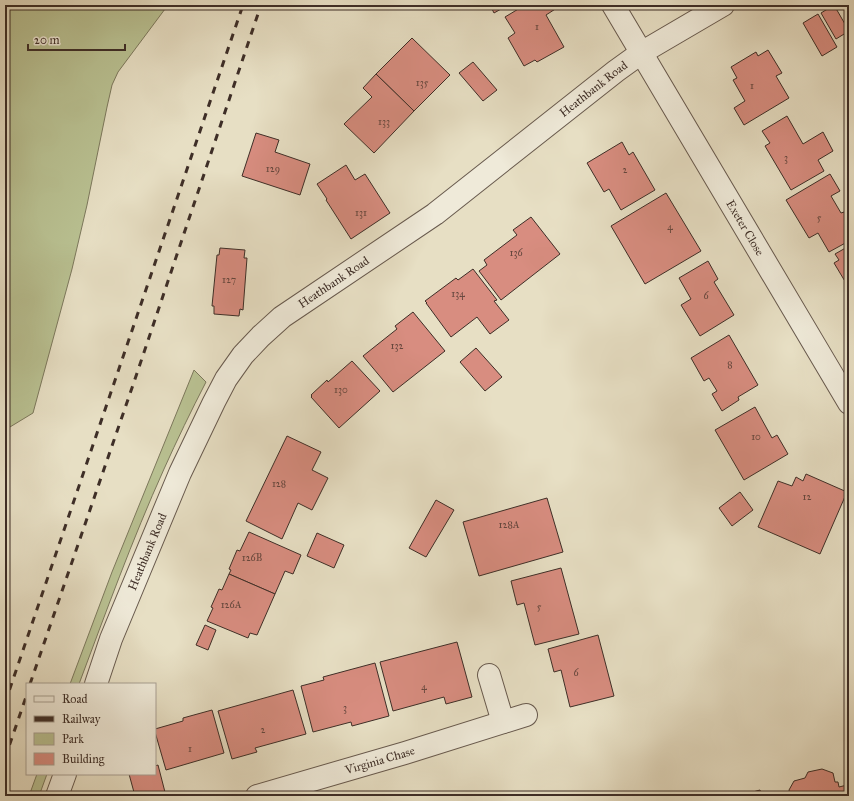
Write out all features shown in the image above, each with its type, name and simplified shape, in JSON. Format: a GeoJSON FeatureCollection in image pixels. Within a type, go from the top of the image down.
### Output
{"type":"FeatureCollection","features":[{"type":"Feature","properties":{"kind":"street","name":"Exeter Close"},"geometry":{"type":"LineString","coordinates":[[613,5],[849,403]]}},
{"type":"Feature","properties":{"kind":"street","name":"Heathbank Road"},"geometry":{"type":"LineString","coordinates":[[96,683],[111,638],[180,474],[226,379],[243,355],[282,317],[435,214],[641,53],[723,5]]}},
{"type":"Feature","properties":{"kind":"street"},"geometry":{"type":"LineString","coordinates":[[489,675],[503,722]]}},
{"type":"Feature","properties":{"kind":"street","name":"Virginia Chase"},"geometry":{"type":"LineString","coordinates":[[257,796],[405,753],[526,715]]}},
{"type":"Feature","properties":{"kind":"street"},"geometry":{"type":"LineString","coordinates":[[57,796],[65,775]]}},
{"type":"Feature","properties":{"kind":"green space"},"geometry":{"type":"Polygon","coordinates":[[[5,5],[181,5],[181,7],[165,9],[118,72],[112,85],[72,269],[33,413],[5,430],[5,5]]]}},
{"type":"Feature","properties":{"kind":"green space"},"geometry":{"type":"Polygon","coordinates":[[[194,370],[206,382],[174,447],[141,522],[79,683],[70,683],[112,572],[194,370]]]}},
{"type":"Feature","properties":{"kind":"green space"},"geometry":{"type":"Polygon","coordinates":[[[37,775],[47,775],[39,796],[29,796],[37,775]]]}},
{"type":"Feature","properties":{"kind":"building"},"geometry":{"type":"Polygon","coordinates":[[[490,5],[508,5],[494,13],[490,5]]]}},
{"type":"Feature","properties":{"kind":"building"},"geometry":{"type":"Polygon","coordinates":[[[525,5],[560,6],[546,15],[564,47],[537,62],[535,60],[524,66],[508,38],[515,33],[505,17],[525,5]]]}},
{"type":"Feature","properties":{"kind":"building"},"geometry":{"type":"Polygon","coordinates":[[[834,5],[849,31],[836,39],[821,13],[834,5]]]}},
{"type":"Feature","properties":{"kind":"building"},"geometry":{"type":"Polygon","coordinates":[[[818,14],[837,47],[822,56],[803,23],[818,14]]]}},
{"type":"Feature","properties":{"kind":"building"},"geometry":{"type":"Polygon","coordinates":[[[412,38],[450,75],[414,111],[376,74],[412,38]]]}},
{"type":"Feature","properties":{"kind":"building"},"geometry":{"type":"Polygon","coordinates":[[[768,50],[782,73],[776,76],[789,98],[744,125],[734,108],[745,101],[733,80],[737,78],[731,67],[756,52],[758,56],[768,50]]]}},
{"type":"Feature","properties":{"kind":"building"},"geometry":{"type":"Polygon","coordinates":[[[473,62],[497,90],[483,101],[459,73],[473,62]]]}},
{"type":"Feature","properties":{"kind":"building"},"geometry":{"type":"Polygon","coordinates":[[[376,74],[414,111],[374,153],[344,124],[372,97],[363,88],[376,74]]]}},
{"type":"Feature","properties":{"kind":"building"},"geometry":{"type":"Polygon","coordinates":[[[787,116],[803,144],[823,132],[833,151],[818,160],[824,171],[791,190],[765,146],[770,143],[762,131],[787,116]]]}},
{"type":"Feature","properties":{"kind":"building"},"geometry":{"type":"Polygon","coordinates":[[[256,133],[279,140],[275,152],[310,164],[300,195],[242,176],[256,133]]]}},
{"type":"Feature","properties":{"kind":"building"},"geometry":{"type":"Polygon","coordinates":[[[622,142],[629,155],[633,152],[655,190],[621,210],[609,189],[604,192],[587,163],[622,142]]]}},
{"type":"Feature","properties":{"kind":"building"},"geometry":{"type":"Polygon","coordinates":[[[346,165],[355,180],[365,174],[390,213],[351,239],[317,184],[346,165]]]}},
{"type":"Feature","properties":{"kind":"building"},"geometry":{"type":"Polygon","coordinates":[[[830,174],[840,191],[831,196],[841,213],[844,212],[848,219],[849,218],[849,241],[829,252],[818,233],[809,238],[786,200],[830,174]]]}},
{"type":"Feature","properties":{"kind":"building"},"geometry":{"type":"Polygon","coordinates":[[[666,193],[701,251],[645,284],[611,226],[666,193]]]}},
{"type":"Feature","properties":{"kind":"building"},"geometry":{"type":"Polygon","coordinates":[[[531,217],[560,254],[501,300],[479,271],[487,265],[484,260],[517,235],[513,230],[531,217]]]}},
{"type":"Feature","properties":{"kind":"building"},"geometry":{"type":"Polygon","coordinates":[[[849,246],[849,281],[846,283],[834,263],[839,260],[835,254],[849,246]]]}},
{"type":"Feature","properties":{"kind":"building"},"geometry":{"type":"Polygon","coordinates":[[[220,248],[245,250],[244,258],[247,258],[243,310],[240,309],[239,316],[214,314],[214,306],[212,306],[217,255],[219,255],[220,248]]]}},
{"type":"Feature","properties":{"kind":"building"},"geometry":{"type":"Polygon","coordinates":[[[708,261],[718,279],[714,282],[734,315],[700,336],[681,305],[691,299],[679,278],[708,261]]]}},
{"type":"Feature","properties":{"kind":"building"},"geometry":{"type":"Polygon","coordinates":[[[473,269],[497,300],[494,301],[509,320],[490,334],[477,317],[451,337],[425,301],[456,278],[458,280],[473,269]]]}},
{"type":"Feature","properties":{"kind":"building"},"geometry":{"type":"Polygon","coordinates":[[[413,312],[445,351],[393,392],[363,356],[397,329],[395,326],[413,312]]]}},
{"type":"Feature","properties":{"kind":"building"},"geometry":{"type":"Polygon","coordinates":[[[729,335],[758,385],[738,397],[739,400],[722,411],[712,394],[717,391],[709,378],[704,381],[691,358],[729,335]]]}},
{"type":"Feature","properties":{"kind":"building"},"geometry":{"type":"Polygon","coordinates":[[[476,348],[502,377],[485,391],[460,362],[476,348]]]}},
{"type":"Feature","properties":{"kind":"building"},"geometry":{"type":"Polygon","coordinates":[[[352,361],[380,391],[339,428],[311,397],[311,395],[327,380],[328,382],[352,361]]]}},
{"type":"Feature","properties":{"kind":"building"},"geometry":{"type":"Polygon","coordinates":[[[755,407],[772,438],[777,435],[788,454],[744,480],[715,430],[755,407]]]}},
{"type":"Feature","properties":{"kind":"building"},"geometry":{"type":"Polygon","coordinates":[[[287,436],[321,452],[312,470],[328,478],[312,510],[298,503],[282,539],[246,521],[287,436]]]}},
{"type":"Feature","properties":{"kind":"building"},"geometry":{"type":"Polygon","coordinates":[[[806,474],[847,492],[820,554],[758,527],[778,481],[792,486],[796,477],[803,481],[806,474]]]}},
{"type":"Feature","properties":{"kind":"building"},"geometry":{"type":"Polygon","coordinates":[[[740,492],[753,510],[732,526],[719,508],[740,492]]]}},
{"type":"Feature","properties":{"kind":"building"},"geometry":{"type":"Polygon","coordinates":[[[547,498],[563,552],[479,576],[463,522],[547,498]]]}},
{"type":"Feature","properties":{"kind":"building"},"geometry":{"type":"Polygon","coordinates":[[[436,500],[454,510],[426,557],[409,548],[436,500]]]}},
{"type":"Feature","properties":{"kind":"building"},"geometry":{"type":"Polygon","coordinates":[[[249,532],[301,555],[293,574],[285,571],[275,594],[229,574],[231,570],[229,569],[237,550],[240,551],[249,532]]]}},
{"type":"Feature","properties":{"kind":"building"},"geometry":{"type":"Polygon","coordinates":[[[317,533],[344,545],[334,568],[307,556],[317,533]]]}},
{"type":"Feature","properties":{"kind":"building"},"geometry":{"type":"Polygon","coordinates":[[[561,568],[579,634],[535,645],[524,603],[517,605],[511,581],[561,568]]]}},
{"type":"Feature","properties":{"kind":"building"},"geometry":{"type":"Polygon","coordinates":[[[229,574],[275,594],[257,635],[250,633],[248,638],[207,621],[219,589],[222,590],[229,574]]]}},
{"type":"Feature","properties":{"kind":"building"},"geometry":{"type":"Polygon","coordinates":[[[205,625],[216,630],[208,650],[196,645],[205,625]]]}},
{"type":"Feature","properties":{"kind":"building"},"geometry":{"type":"Polygon","coordinates":[[[598,635],[614,696],[570,707],[561,670],[554,672],[548,649],[598,635]]]}},
{"type":"Feature","properties":{"kind":"building"},"geometry":{"type":"Polygon","coordinates":[[[457,642],[472,697],[446,704],[444,697],[393,711],[380,662],[457,642]]]}},
{"type":"Feature","properties":{"kind":"building"},"geometry":{"type":"Polygon","coordinates":[[[375,663],[389,716],[352,726],[351,722],[313,732],[301,686],[324,680],[323,677],[375,663]]]}},
{"type":"Feature","properties":{"kind":"building"},"geometry":{"type":"Polygon","coordinates":[[[293,690],[306,734],[255,748],[257,752],[232,759],[218,711],[293,690]]]}},
{"type":"Feature","properties":{"kind":"building"},"geometry":{"type":"Polygon","coordinates":[[[212,710],[224,753],[166,770],[156,735],[156,729],[183,721],[183,718],[212,710]]]}},
{"type":"Feature","properties":{"kind":"building"},"geometry":{"type":"Polygon","coordinates":[[[158,765],[166,796],[135,796],[129,775],[156,775],[156,766],[158,765]]]}},
{"type":"Feature","properties":{"kind":"building"},"geometry":{"type":"Polygon","coordinates":[[[822,769],[833,773],[835,782],[838,782],[839,787],[847,785],[849,796],[790,796],[789,790],[794,781],[805,778],[808,772],[822,769]]]}},
{"type":"Feature","properties":{"kind":"building"},"geometry":{"type":"Polygon","coordinates":[[[760,790],[762,796],[738,796],[760,790]]]}},
{"type":"Feature","properties":{"kind":"railway"},"geometry":{"type":"LineString","coordinates":[[5,703],[243,5]]}},
{"type":"Feature","properties":{"kind":"railway"},"geometry":{"type":"LineString","coordinates":[[30,683],[261,5]]}},
{"type":"Feature","properties":{"kind":"railway"},"geometry":{"type":"LineString","coordinates":[[5,758],[26,697]]}}]}
